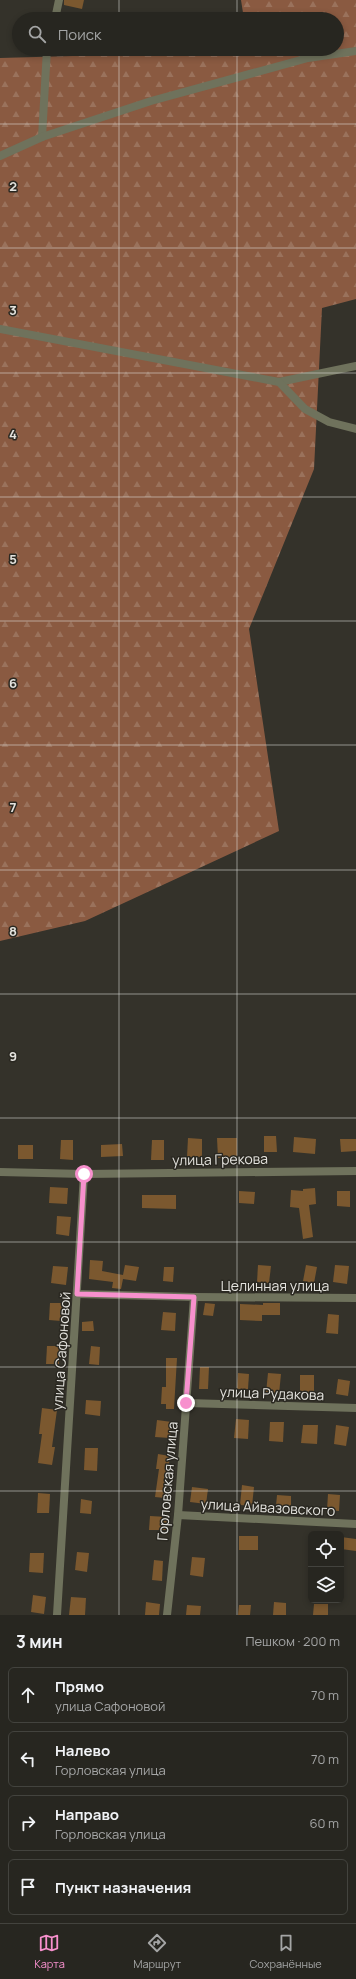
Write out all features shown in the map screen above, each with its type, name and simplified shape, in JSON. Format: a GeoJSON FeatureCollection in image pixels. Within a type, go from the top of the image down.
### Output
{"type":"FeatureCollection","features":[{"type":"Feature","properties":{"kind":"street"},"geometry":{"type":"LineString","coordinates":[[56,12],[59,0]]}},
{"type":"Feature","properties":{"kind":"street"},"geometry":{"type":"LineString","coordinates":[[344,53],[356,51]]}},
{"type":"Feature","properties":{"kind":"street"},"geometry":{"type":"LineString","coordinates":[[42,137],[47,56]]}},
{"type":"Feature","properties":{"kind":"street"},"geometry":{"type":"LineString","coordinates":[[0,156],[42,137],[151,101],[308,58],[322,56]]}},
{"type":"Feature","properties":{"kind":"street"},"geometry":{"type":"LineString","coordinates":[[0,329],[279,382],[356,366]]}},
{"type":"Feature","properties":{"kind":"street"},"geometry":{"type":"LineString","coordinates":[[279,382],[305,409],[329,422],[356,429]]}},
{"type":"Feature","properties":{"kind":"street","name":"улица Грекова"},"geometry":{"type":"LineString","coordinates":[[84,1174],[356,1170]]}},
{"type":"Feature","properties":{"kind":"street"},"geometry":{"type":"LineString","coordinates":[[0,1172],[84,1174]]}},
{"type":"Feature","properties":{"kind":"street","name":"улица Сафоновой"},"geometry":{"type":"LineString","coordinates":[[58,1615],[84,1174]]}},
{"type":"Feature","properties":{"kind":"street"},"geometry":{"type":"LineString","coordinates":[[77,1294],[194,1297]]}},
{"type":"Feature","properties":{"kind":"street","name":"Целинная улица"},"geometry":{"type":"LineString","coordinates":[[194,1297],[356,1298]]}},
{"type":"Feature","properties":{"kind":"street","name":"Горловская улица"},"geometry":{"type":"LineString","coordinates":[[167,1615],[178,1515],[194,1297]]}},
{"type":"Feature","properties":{"kind":"street","name":"улица Рудакова"},"geometry":{"type":"LineString","coordinates":[[186,1403],[356,1408]]}},
{"type":"Feature","properties":{"kind":"street","name":"улица Айвазовского"},"geometry":{"type":"LineString","coordinates":[[178,1515],[356,1524]]}},
{"type":"Feature","properties":{"kind":"green space"},"geometry":{"type":"Polygon","coordinates":[[[241,0],[356,0],[356,299],[322,308],[314,469],[249,629],[279,831],[85,921],[0,941],[0,58],[73,56],[344,56],[344,12],[243,12],[241,0]]]}},
{"type":"Feature","properties":{"kind":"building"},"geometry":{"type":"Polygon","coordinates":[[[64,0],[84,0],[82,9],[64,5],[64,0]]]}},
{"type":"Feature","properties":{"kind":"building"},"geometry":{"type":"Polygon","coordinates":[[[264,1136],[276,1136],[277,1152],[264,1152],[264,1136]]]}},
{"type":"Feature","properties":{"kind":"building"},"geometry":{"type":"Polygon","coordinates":[[[294,1137],[316,1139],[315,1154],[293,1152],[294,1137]]]}},
{"type":"Feature","properties":{"kind":"building"},"geometry":{"type":"Polygon","coordinates":[[[188,1138],[202,1139],[202,1157],[187,1157],[188,1138]]]}},
{"type":"Feature","properties":{"kind":"building"},"geometry":{"type":"Polygon","coordinates":[[[217,1138],[237,1138],[237,1157],[218,1158],[217,1138]]]}},
{"type":"Feature","properties":{"kind":"building"},"geometry":{"type":"Polygon","coordinates":[[[340,1139],[356,1139],[356,1151],[341,1152],[340,1139]]]}},
{"type":"Feature","properties":{"kind":"building"},"geometry":{"type":"Polygon","coordinates":[[[61,1140],[73,1140],[73,1160],[60,1159],[61,1140]]]}},
{"type":"Feature","properties":{"kind":"building"},"geometry":{"type":"Polygon","coordinates":[[[152,1140],[164,1140],[164,1160],[151,1160],[152,1140]]]}},
{"type":"Feature","properties":{"kind":"building"},"geometry":{"type":"Polygon","coordinates":[[[122,1144],[123,1156],[101,1157],[101,1145],[122,1144]]]}},
{"type":"Feature","properties":{"kind":"building"},"geometry":{"type":"Polygon","coordinates":[[[18,1145],[33,1145],[33,1159],[18,1159],[18,1145]]]}},
{"type":"Feature","properties":{"kind":"building"},"geometry":{"type":"Polygon","coordinates":[[[50,1187],[68,1188],[67,1204],[49,1203],[50,1187]]]}},
{"type":"Feature","properties":{"kind":"building"},"geometry":{"type":"Polygon","coordinates":[[[315,1188],[316,1204],[309,1205],[313,1237],[303,1239],[299,1208],[290,1207],[291,1190],[303,1191],[303,1189],[315,1188]]]}},
{"type":"Feature","properties":{"kind":"building"},"geometry":{"type":"Polygon","coordinates":[[[239,1191],[255,1192],[254,1204],[239,1203],[239,1191]]]}},
{"type":"Feature","properties":{"kind":"building"},"geometry":{"type":"Polygon","coordinates":[[[337,1191],[350,1191],[350,1207],[337,1206],[337,1191]]]}},
{"type":"Feature","properties":{"kind":"building"},"geometry":{"type":"Polygon","coordinates":[[[142,1195],[176,1195],[176,1209],[142,1208],[142,1195]]]}},
{"type":"Feature","properties":{"kind":"building"},"geometry":{"type":"Polygon","coordinates":[[[57,1216],[71,1217],[69,1236],[56,1234],[57,1216]]]}},
{"type":"Feature","properties":{"kind":"building"},"geometry":{"type":"Polygon","coordinates":[[[90,1260],[103,1261],[102,1271],[123,1275],[125,1265],[139,1267],[136,1281],[123,1279],[121,1289],[112,1288],[113,1282],[89,1279],[90,1260]]]}},
{"type":"Feature","properties":{"kind":"building"},"geometry":{"type":"Polygon","coordinates":[[[258,1265],[271,1266],[269,1283],[257,1282],[258,1265]]]}},
{"type":"Feature","properties":{"kind":"building"},"geometry":{"type":"Polygon","coordinates":[[[306,1265],[317,1267],[314,1283],[303,1281],[306,1265]]]}},
{"type":"Feature","properties":{"kind":"building"},"geometry":{"type":"Polygon","coordinates":[[[335,1265],[349,1266],[347,1284],[333,1282],[335,1265]]]}},
{"type":"Feature","properties":{"kind":"building"},"geometry":{"type":"Polygon","coordinates":[[[53,1266],[68,1267],[66,1285],[51,1283],[53,1266]]]}},
{"type":"Feature","properties":{"kind":"building"},"geometry":{"type":"Polygon","coordinates":[[[164,1267],[174,1267],[173,1282],[163,1281],[164,1267]]]}},
{"type":"Feature","properties":{"kind":"building"},"geometry":{"type":"Polygon","coordinates":[[[50,1303],[62,1303],[61,1321],[49,1320],[50,1303]]]}},
{"type":"Feature","properties":{"kind":"building"},"geometry":{"type":"Polygon","coordinates":[[[205,1303],[215,1304],[213,1316],[203,1315],[205,1303]]]}},
{"type":"Feature","properties":{"kind":"building"},"geometry":{"type":"Polygon","coordinates":[[[263,1303],[280,1303],[280,1315],[262,1315],[262,1321],[240,1320],[240,1304],[263,1305],[263,1303]]]}},
{"type":"Feature","properties":{"kind":"building"},"geometry":{"type":"Polygon","coordinates":[[[163,1312],[176,1313],[175,1331],[161,1330],[163,1312]]]}},
{"type":"Feature","properties":{"kind":"building"},"geometry":{"type":"Polygon","coordinates":[[[328,1314],[339,1315],[338,1334],[326,1333],[328,1314]]]}},
{"type":"Feature","properties":{"kind":"building"},"geometry":{"type":"Polygon","coordinates":[[[93,1321],[94,1331],[82,1331],[82,1322],[93,1321]]]}},
{"type":"Feature","properties":{"kind":"building"},"geometry":{"type":"Polygon","coordinates":[[[47,1346],[59,1346],[59,1364],[46,1364],[47,1346]]]}},
{"type":"Feature","properties":{"kind":"building"},"geometry":{"type":"Polygon","coordinates":[[[91,1346],[100,1347],[99,1365],[89,1364],[91,1346]]]}},
{"type":"Feature","properties":{"kind":"building"},"geometry":{"type":"Polygon","coordinates":[[[166,1358],[177,1358],[174,1409],[166,1409],[166,1404],[161,1404],[162,1387],[166,1387],[166,1358]]]}},
{"type":"Feature","properties":{"kind":"building"},"geometry":{"type":"Polygon","coordinates":[[[200,1367],[209,1367],[208,1389],[199,1389],[200,1367]]]}},
{"type":"Feature","properties":{"kind":"building"},"geometry":{"type":"Polygon","coordinates":[[[238,1373],[249,1374],[248,1389],[237,1389],[238,1373]]]}},
{"type":"Feature","properties":{"kind":"building"},"geometry":{"type":"Polygon","coordinates":[[[268,1373],[281,1374],[279,1394],[266,1393],[268,1373]]]}},
{"type":"Feature","properties":{"kind":"building"},"geometry":{"type":"Polygon","coordinates":[[[300,1375],[314,1375],[314,1393],[300,1393],[300,1375]]]}},
{"type":"Feature","properties":{"kind":"building"},"geometry":{"type":"Polygon","coordinates":[[[338,1379],[350,1381],[348,1396],[336,1394],[338,1379]]]}},
{"type":"Feature","properties":{"kind":"building"},"geometry":{"type":"Polygon","coordinates":[[[86,1400],[101,1401],[100,1416],[85,1414],[86,1400]]]}},
{"type":"Feature","properties":{"kind":"building"},"geometry":{"type":"Polygon","coordinates":[[[42,1408],[57,1410],[52,1447],[55,1447],[52,1465],[38,1463],[42,1434],[39,1434],[42,1408]]]}},
{"type":"Feature","properties":{"kind":"building"},"geometry":{"type":"Polygon","coordinates":[[[236,1419],[249,1420],[248,1439],[234,1438],[236,1419]]]}},
{"type":"Feature","properties":{"kind":"building"},"geometry":{"type":"Polygon","coordinates":[[[157,1420],[172,1422],[170,1438],[155,1437],[157,1420]]]}},
{"type":"Feature","properties":{"kind":"building"},"geometry":{"type":"Polygon","coordinates":[[[270,1422],[284,1422],[283,1442],[269,1441],[270,1422]]]}},
{"type":"Feature","properties":{"kind":"building"},"geometry":{"type":"Polygon","coordinates":[[[303,1425],[318,1425],[317,1444],[301,1443],[303,1425]]]}},
{"type":"Feature","properties":{"kind":"building"},"geometry":{"type":"Polygon","coordinates":[[[336,1425],[349,1427],[346,1446],[334,1444],[336,1425]]]}},
{"type":"Feature","properties":{"kind":"building"},"geometry":{"type":"Polygon","coordinates":[[[85,1448],[98,1448],[97,1471],[84,1470],[85,1448]]]}},
{"type":"Feature","properties":{"kind":"building"},"geometry":{"type":"Polygon","coordinates":[[[158,1454],[170,1456],[165,1498],[155,1497],[159,1469],[156,1469],[158,1454]]]}},
{"type":"Feature","properties":{"kind":"building"},"geometry":{"type":"Polygon","coordinates":[[[242,1485],[254,1487],[252,1506],[240,1505],[242,1485]]]}},
{"type":"Feature","properties":{"kind":"building"},"geometry":{"type":"Polygon","coordinates":[[[192,1487],[208,1489],[206,1504],[190,1502],[192,1487]]]}},
{"type":"Feature","properties":{"kind":"building"},"geometry":{"type":"Polygon","coordinates":[[[38,1493],[50,1494],[49,1513],[37,1513],[38,1493]]]}},
{"type":"Feature","properties":{"kind":"building"},"geometry":{"type":"Polygon","coordinates":[[[328,1494],[340,1495],[339,1511],[327,1510],[328,1494]]]}},
{"type":"Feature","properties":{"kind":"building"},"geometry":{"type":"Polygon","coordinates":[[[277,1495],[291,1496],[291,1507],[276,1506],[277,1495]]]}},
{"type":"Feature","properties":{"kind":"building"},"geometry":{"type":"Polygon","coordinates":[[[81,1499],[92,1501],[91,1514],[80,1513],[81,1499]]]}},
{"type":"Feature","properties":{"kind":"building"},"geometry":{"type":"Polygon","coordinates":[[[150,1516],[167,1517],[167,1530],[149,1530],[150,1516]]]}},
{"type":"Feature","properties":{"kind":"building"},"geometry":{"type":"Polygon","coordinates":[[[239,1536],[258,1536],[258,1550],[239,1550],[239,1536]]]}},
{"type":"Feature","properties":{"kind":"building"},"geometry":{"type":"Polygon","coordinates":[[[344,1537],[356,1539],[356,1551],[344,1549],[344,1537]]]}},
{"type":"Feature","properties":{"kind":"building"},"geometry":{"type":"Polygon","coordinates":[[[77,1552],[89,1553],[87,1572],[75,1570],[77,1552]]]}},
{"type":"Feature","properties":{"kind":"building"},"geometry":{"type":"Polygon","coordinates":[[[30,1553],[44,1553],[43,1573],[29,1572],[30,1553]]]}},
{"type":"Feature","properties":{"kind":"building"},"geometry":{"type":"Polygon","coordinates":[[[192,1557],[205,1558],[203,1577],[190,1575],[192,1557]]]}},
{"type":"Feature","properties":{"kind":"building"},"geometry":{"type":"Polygon","coordinates":[[[154,1560],[163,1561],[162,1581],[152,1580],[154,1560]]]}},
{"type":"Feature","properties":{"kind":"building"},"geometry":{"type":"Polygon","coordinates":[[[33,1595],[46,1597],[44,1614],[31,1612],[33,1595]]]}},
{"type":"Feature","properties":{"kind":"building"},"geometry":{"type":"Polygon","coordinates":[[[71,1597],[86,1598],[85,1615],[69,1615],[71,1597]]]}},
{"type":"Feature","properties":{"kind":"building"},"geometry":{"type":"Polygon","coordinates":[[[146,1602],[160,1604],[159,1615],[145,1615],[146,1602]]]}},
{"type":"Feature","properties":{"kind":"building"},"geometry":{"type":"Polygon","coordinates":[[[274,1602],[286,1603],[286,1615],[273,1615],[274,1602]]]}},
{"type":"Feature","properties":{"kind":"building"},"geometry":{"type":"Polygon","coordinates":[[[314,1604],[328,1604],[328,1615],[313,1615],[314,1604]]]}},
{"type":"Feature","properties":{"kind":"building"},"geometry":{"type":"Polygon","coordinates":[[[187,1605],[201,1606],[200,1615],[186,1615],[187,1605]]]}},
{"type":"Feature","properties":{"kind":"building"},"geometry":{"type":"Polygon","coordinates":[[[239,1605],[251,1605],[250,1615],[238,1615],[239,1605]]]}},
{"type":"Feature","properties":{"kind":"route"},"geometry":{"type":"LineString","coordinates":[[84,1174],[77,1294],[194,1297],[186,1403]]}}]}
